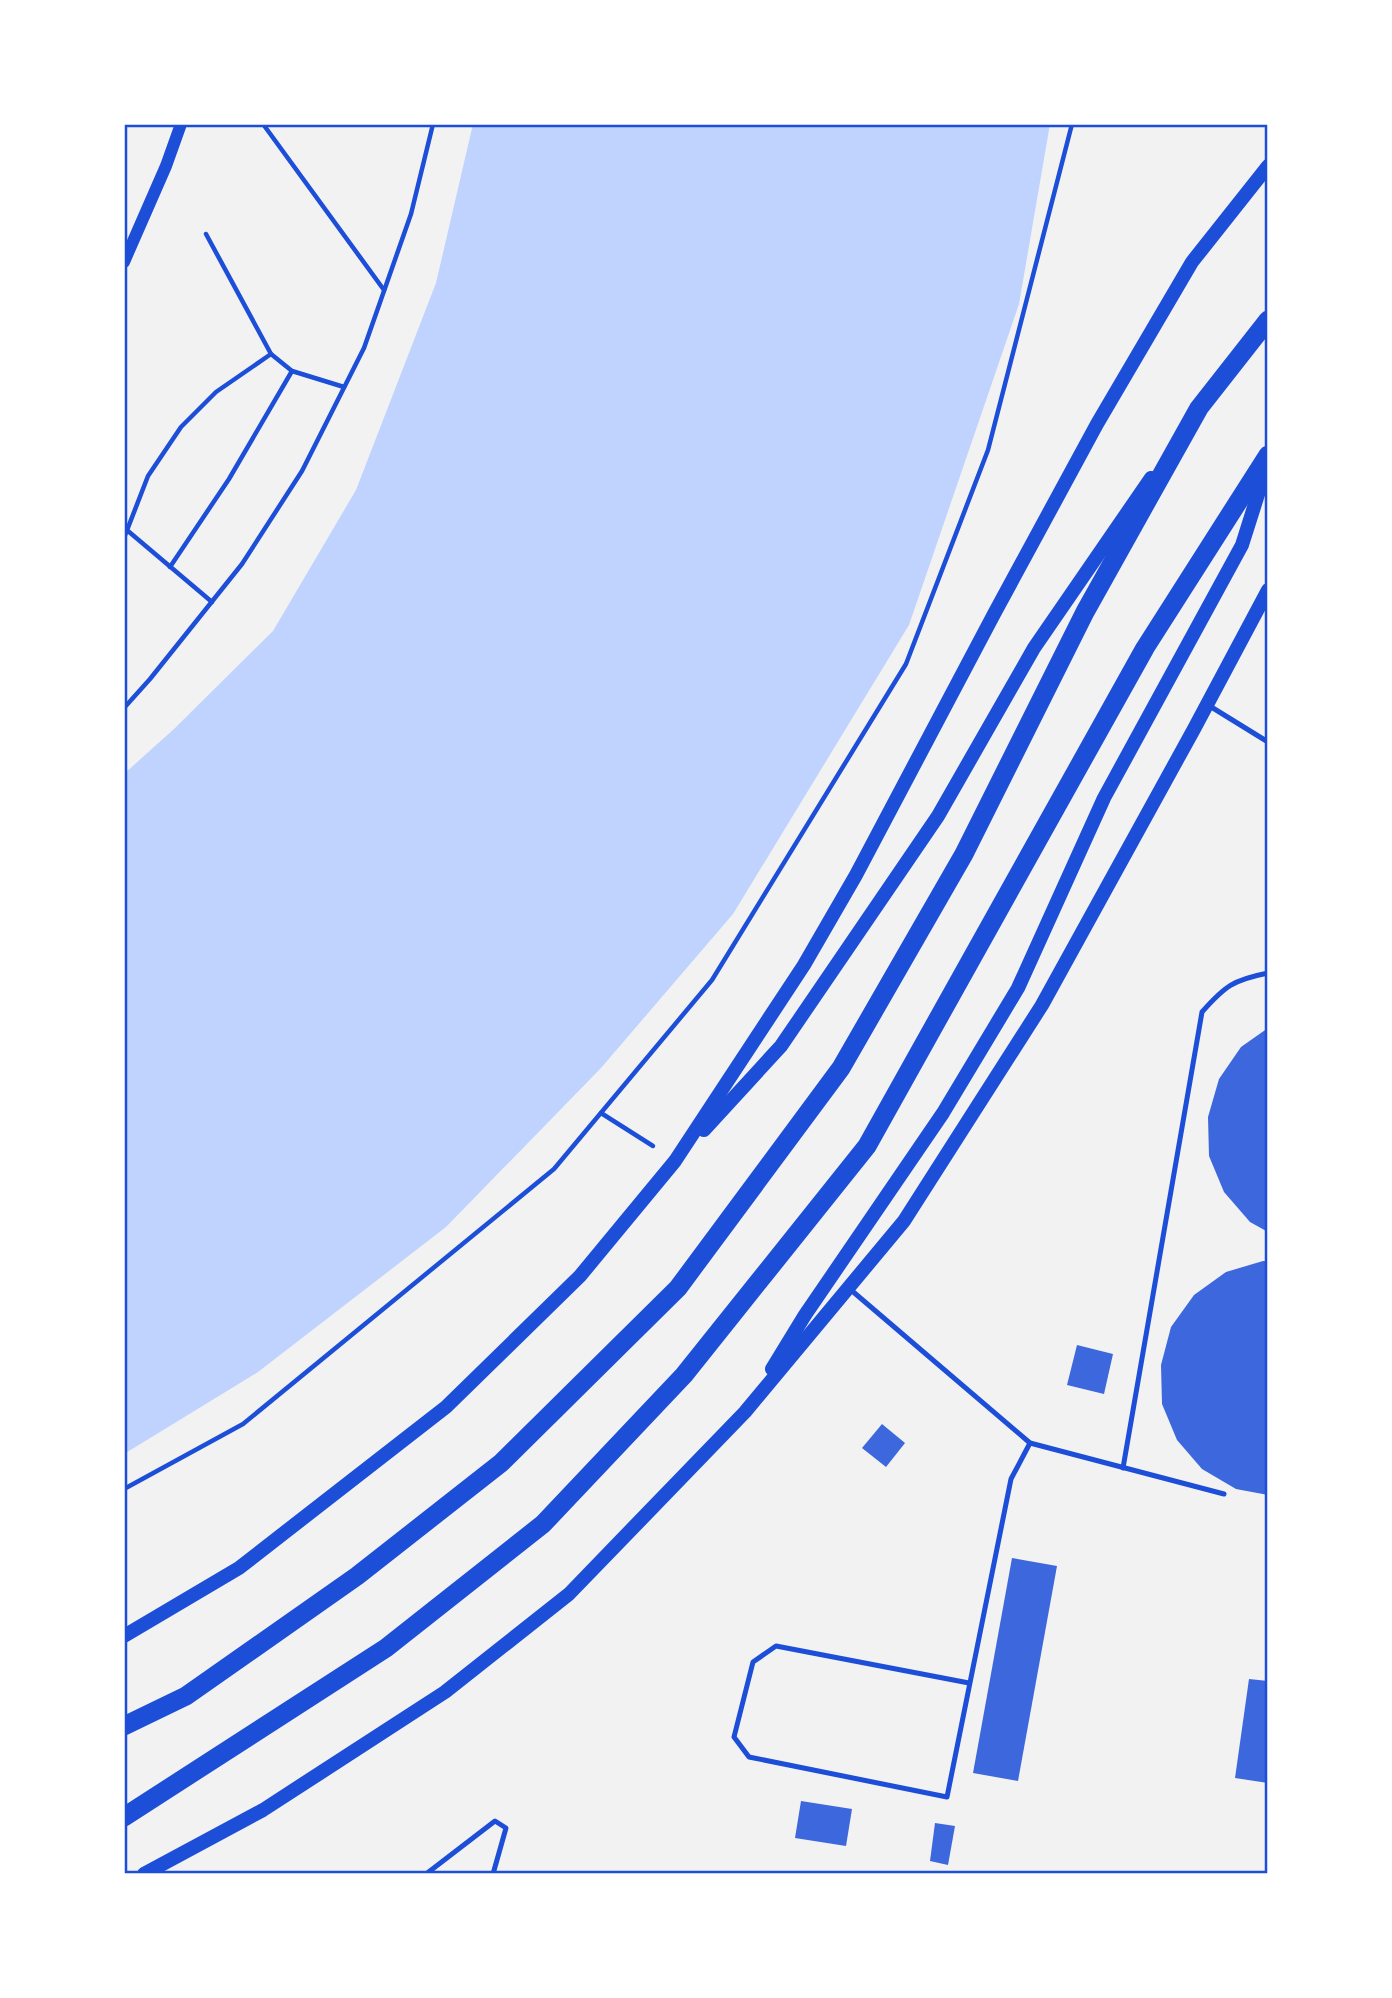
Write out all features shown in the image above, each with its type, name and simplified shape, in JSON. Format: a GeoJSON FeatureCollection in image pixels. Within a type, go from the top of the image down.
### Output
{"type":"FeatureCollection","features":[{"type":"Feature","properties":{"kind":"highway"},"geometry":{"type":"LineString","coordinates":[[124,1726],[186,1696],[358,1576],[501,1463],[678,1288],[841,1068],[964,854],[1085,612],[1199,408],[1268,320]]}},
{"type":"Feature","properties":{"kind":"highway"},"geometry":{"type":"LineString","coordinates":[[124,1817],[396,1640],[543,1524],[684,1376],[867,1146],[1145,648],[1268,455]]}},
{"type":"Feature","properties":{"kind":"main road"},"geometry":{"type":"LineString","coordinates":[[676,1161],[804,965],[856,875],[1091,436],[1192,262],[1268,166]]}},
{"type":"Feature","properties":{"kind":"main road"},"geometry":{"type":"LineString","coordinates":[[124,1636],[239,1568],[446,1407],[580,1276],[676,1161],[781,1046],[938,816],[1034,648],[1199,408]]}},
{"type":"Feature","properties":{"kind":"main road"},"geometry":{"type":"LineString","coordinates":[[746,1412],[805,1315],[943,1113],[1018,988],[1104,798],[1242,545],[1268,464]]}},
{"type":"Feature","properties":{"kind":"main road"},"geometry":{"type":"LineString","coordinates":[[144,1874],[263,1810],[445,1692],[569,1594],[746,1412],[904,1221],[1042,1005],[1268,590]]}},
{"type":"Feature","properties":{"kind":"street"},"geometry":{"type":"LineString","coordinates":[[124,262],[166,166],[181,124]]}},
{"type":"Feature","properties":{"kind":"lane"},"geometry":{"type":"LineString","coordinates":[[1207,705],[1268,742]]}},
{"type":"Feature","properties":{"kind":"lane"},"geometry":{"type":"LineString","coordinates":[[1123,1468],[1202,1012],[1223,989],[1247,977],[1268,973]]}},
{"type":"Feature","properties":{"kind":"lane"},"geometry":{"type":"LineString","coordinates":[[848,1288],[1030,1443],[1224,1494]]}},
{"type":"Feature","properties":{"kind":"lane"},"geometry":{"type":"LineString","coordinates":[[969,1683],[776,1646],[753,1661],[734,1737],[749,1757],[947,1797],[1011,1479],[1030,1443]]}},
{"type":"Feature","properties":{"kind":"lane"},"geometry":{"type":"LineString","coordinates":[[426,1874],[495,1821],[506,1828],[493,1874]]}},
{"type":"Feature","properties":{"kind":"path"},"geometry":{"type":"LineString","coordinates":[[263,124],[384,290]]}},
{"type":"Feature","properties":{"kind":"path"},"geometry":{"type":"LineString","coordinates":[[124,708],[242,564],[302,471],[364,348],[411,214],[433,124]]}},
{"type":"Feature","properties":{"kind":"path"},"geometry":{"type":"LineString","coordinates":[[124,1489],[243,1424],[554,1169],[712,980],[906,664],[988,450],[1072,124]]}},
{"type":"Feature","properties":{"kind":"path"},"geometry":{"type":"LineString","coordinates":[[206,234],[271,354],[292,371],[345,387]]}},
{"type":"Feature","properties":{"kind":"path"},"geometry":{"type":"LineString","coordinates":[[124,538],[148,476],[181,427],[216,392],[271,354]]}},
{"type":"Feature","properties":{"kind":"path"},"geometry":{"type":"LineString","coordinates":[[170,567],[229,479],[292,371]]}},
{"type":"Feature","properties":{"kind":"path"},"geometry":{"type":"LineString","coordinates":[[128,531],[212,603]]}},
{"type":"Feature","properties":{"kind":"path"},"geometry":{"type":"LineString","coordinates":[[601,1113],[676,1161]]}},
{"type":"Feature","properties":{"kind":"water"},"geometry":{"type":"Polygon","coordinates":[[[473,124],[1050,124],[1019,304],[909,625],[733,914],[601,1068],[446,1227],[258,1372],[124,1454],[124,774],[175,728],[273,631],[356,490],[436,283],[473,124]]]}},
{"type":"Feature","properties":{"kind":"building"},"geometry":{"type":"Polygon","coordinates":[[[1268,1028],[1268,1232],[1250,1222],[1224,1192],[1209,1156],[1208,1117],[1219,1079],[1241,1047],[1268,1028]]]}},
{"type":"Feature","properties":{"kind":"building"},"geometry":{"type":"Polygon","coordinates":[[[1268,1261],[1268,1495],[1236,1489],[1202,1469],[1177,1440],[1162,1404],[1161,1365],[1171,1327],[1194,1295],[1226,1272],[1268,1261]]]}},
{"type":"Feature","properties":{"kind":"building"},"geometry":{"type":"Polygon","coordinates":[[[1077,1345],[1113,1354],[1104,1394],[1067,1385],[1077,1345]]]}},
{"type":"Feature","properties":{"kind":"building"},"geometry":{"type":"Polygon","coordinates":[[[882,1424],[905,1443],[886,1467],[862,1448],[882,1424]]]}},
{"type":"Feature","properties":{"kind":"building"},"geometry":{"type":"Polygon","coordinates":[[[1012,1558],[1057,1566],[1018,1781],[973,1773],[1012,1558]]]}},
{"type":"Feature","properties":{"kind":"building"},"geometry":{"type":"Polygon","coordinates":[[[1249,1679],[1268,1681],[1268,1783],[1235,1778],[1249,1679]]]}},
{"type":"Feature","properties":{"kind":"building"},"geometry":{"type":"Polygon","coordinates":[[[801,1801],[852,1809],[846,1846],[795,1838],[801,1801]]]}},
{"type":"Feature","properties":{"kind":"building"},"geometry":{"type":"Polygon","coordinates":[[[935,1823],[955,1826],[948,1865],[930,1861],[935,1823]]]}}]}
